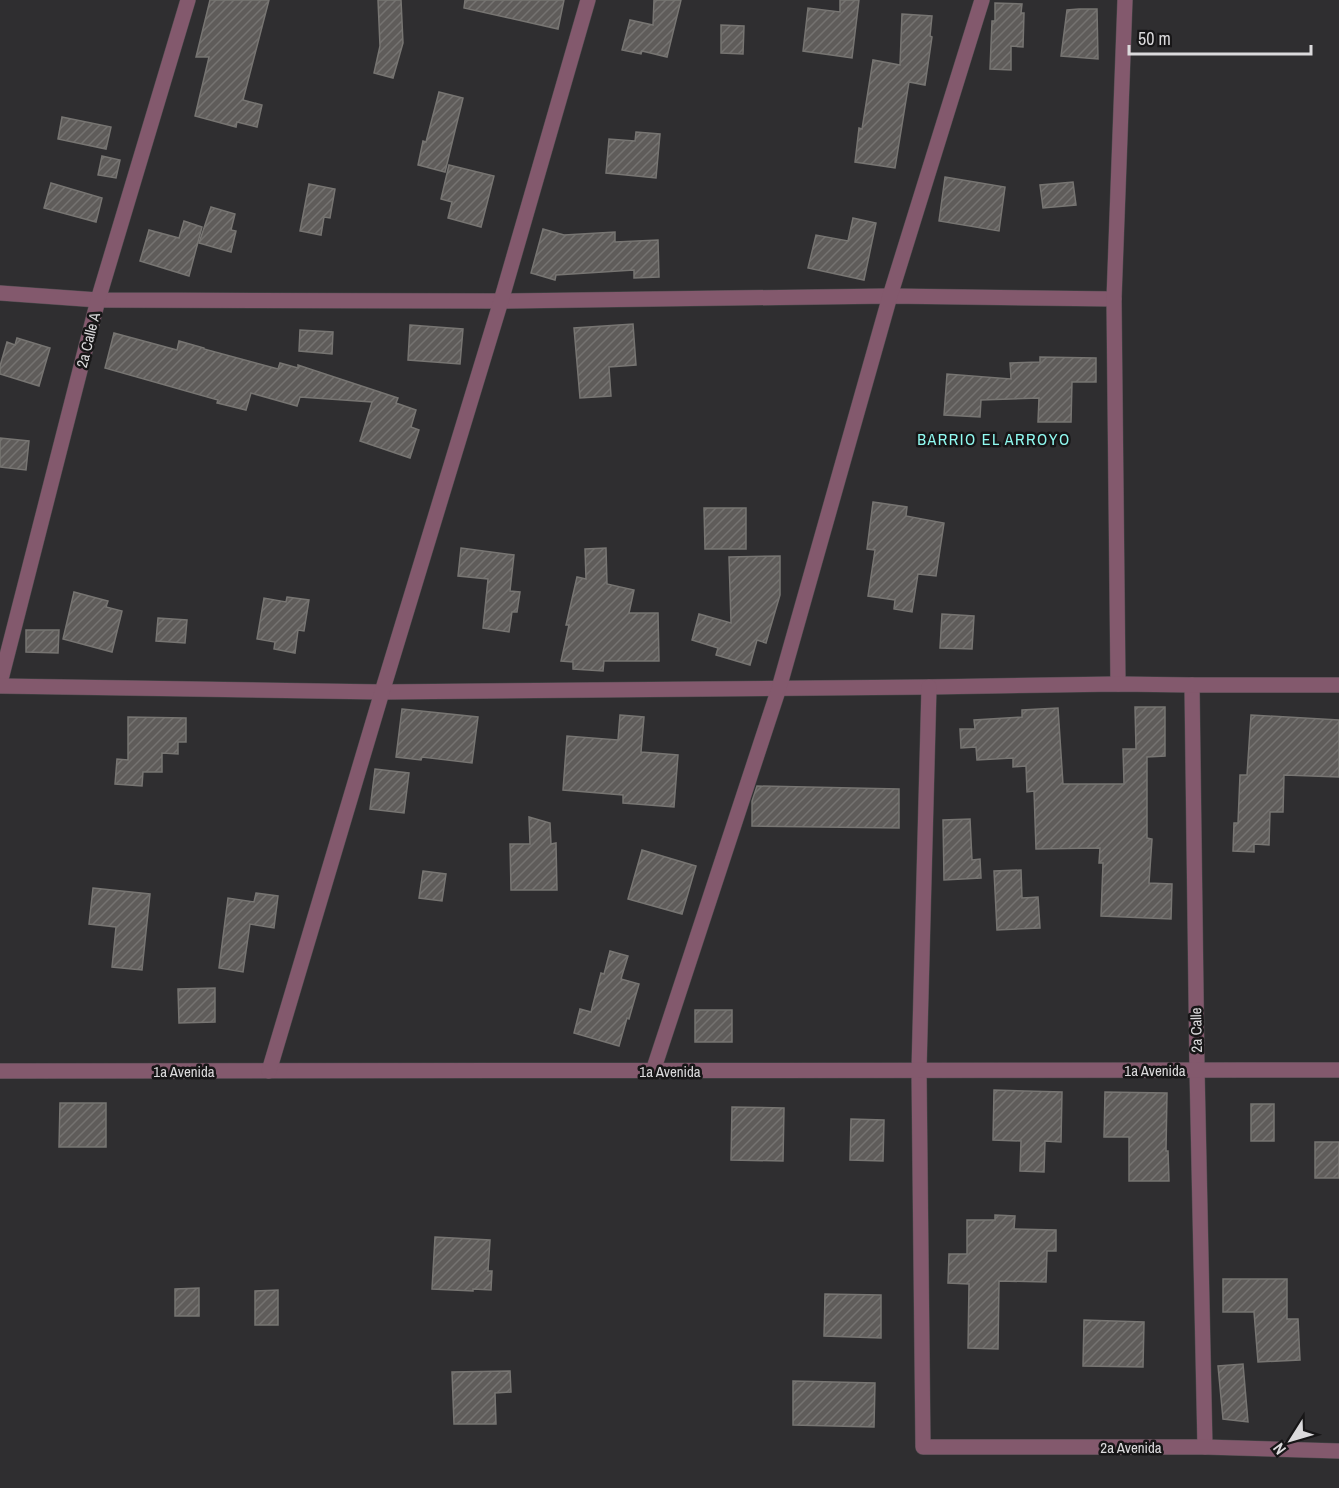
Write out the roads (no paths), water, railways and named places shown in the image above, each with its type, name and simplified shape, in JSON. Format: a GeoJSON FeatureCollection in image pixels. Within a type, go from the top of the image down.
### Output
{"type":"FeatureCollection","features":[{"type":"Feature","properties":{"kind":"street","name":"2a Calle A"},"geometry":{"type":"LineString","coordinates":[[0,684],[98,300],[188,0]]}},
{"type":"Feature","properties":{"kind":"street"},"geometry":{"type":"LineString","coordinates":[[269,1071],[501,301],[588,0]]}},
{"type":"Feature","properties":{"kind":"street"},"geometry":{"type":"LineString","coordinates":[[653,1071],[779,688],[890,296],[982,0]]}},
{"type":"Feature","properties":{"kind":"street"},"geometry":{"type":"LineString","coordinates":[[1118,684],[1114,299],[1125,0]]}},
{"type":"Feature","properties":{"kind":"street"},"geometry":{"type":"LineString","coordinates":[[0,293],[98,300],[501,301],[890,296],[1114,299]]}},
{"type":"Feature","properties":{"kind":"street"},"geometry":{"type":"LineString","coordinates":[[0,684],[382,692],[1118,684],[1339,685]]}},
{"type":"Feature","properties":{"kind":"street","name":"2a Calle"},"geometry":{"type":"LineString","coordinates":[[1192,685],[1205,1446]]}},
{"type":"Feature","properties":{"kind":"street"},"geometry":{"type":"LineString","coordinates":[[919,1070],[929,687]]}},
{"type":"Feature","properties":{"kind":"street","name":"2a Avenida"},"geometry":{"type":"LineString","coordinates":[[919,1070],[923,1447],[1205,1446],[1339,1451]]}},
{"type":"Feature","properties":{"kind":"street","name":"1a Avenida"},"geometry":{"type":"LineString","coordinates":[[0,1071],[1339,1070]]}},
{"type":"Feature","properties":{"kind":"district","name":"BARRIO EL ARROYO"},"geometry":{"type":"Point","coordinates":[994,439]}}]}
